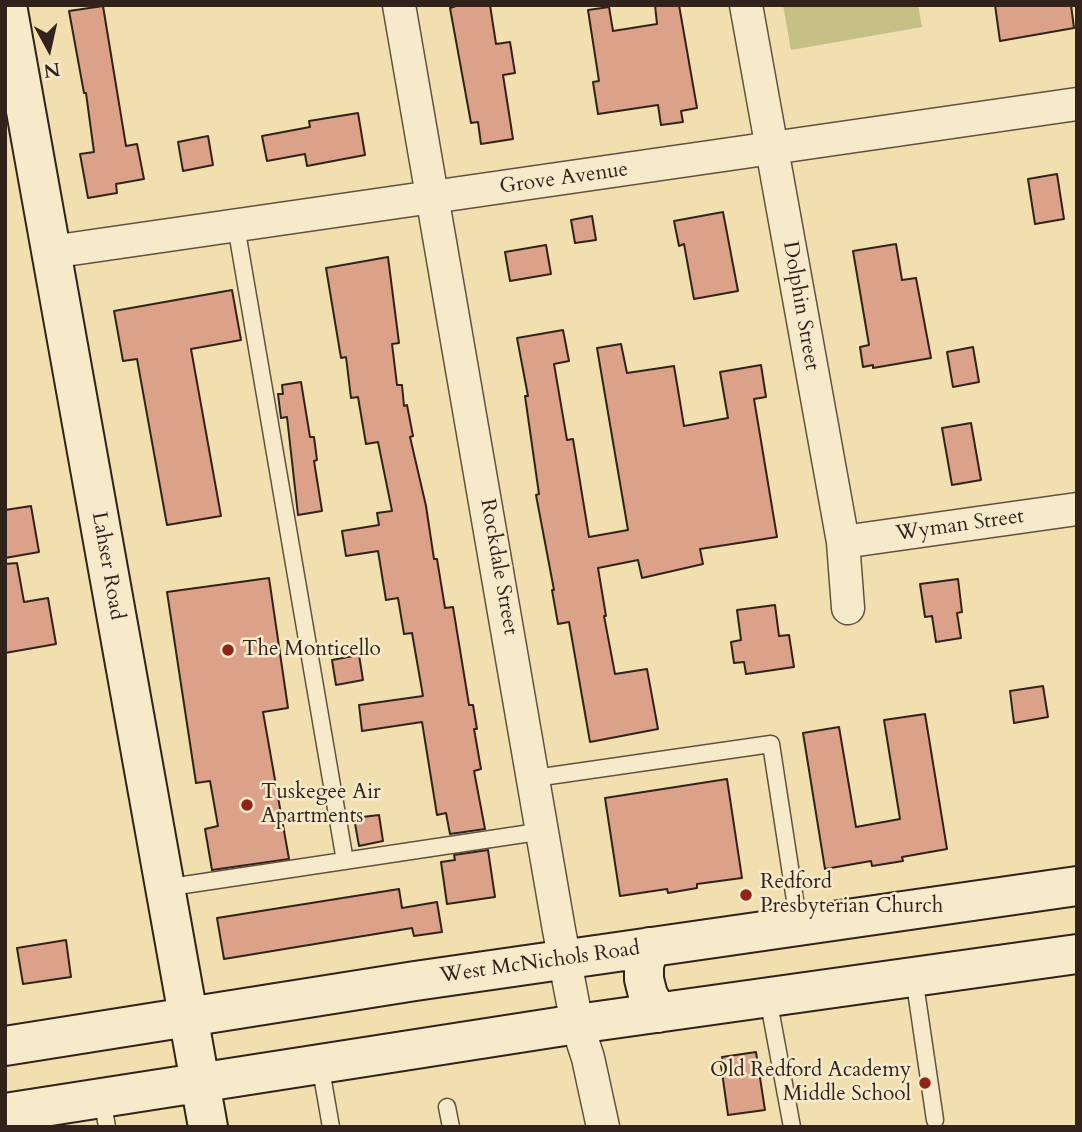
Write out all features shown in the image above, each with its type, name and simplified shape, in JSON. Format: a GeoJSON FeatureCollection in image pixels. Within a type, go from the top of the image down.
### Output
{"type":"FeatureCollection","features":[{"type":"Feature","properties":{"kind":"main road","name":"Lahser Road"},"geometry":{"type":"LineString","coordinates":[[7,5],[208,1127]]}},
{"type":"Feature","properties":{"kind":"main road","name":"West McNichols Road"},"geometry":{"type":"LineString","coordinates":[[5,1046],[649,947],[1077,886]]}},
{"type":"Feature","properties":{"kind":"main road"},"geometry":{"type":"LineString","coordinates":[[649,947],[643,979],[658,1013]]}},
{"type":"Feature","properties":{"kind":"main road"},"geometry":{"type":"LineString","coordinates":[[5,1113],[105,1112],[200,1082],[577,1024],[1077,954]]}},
{"type":"Feature","properties":{"kind":"street","name":"Rockdale Street"},"geometry":{"type":"LineString","coordinates":[[399,5],[577,1024],[588,1058],[603,1127]]}},
{"type":"Feature","properties":{"kind":"street","name":"Dolphin Street"},"geometry":{"type":"LineString","coordinates":[[746,5],[843,542],[848,608]]}},
{"type":"Feature","properties":{"kind":"street","name":"Grove Avenue"},"geometry":{"type":"LineString","coordinates":[[51,253],[1077,104]]}},
{"type":"Feature","properties":{"kind":"street","name":"Wyman Street"},"geometry":{"type":"LineString","coordinates":[[843,542],[1077,509]]}},
{"type":"Feature","properties":{"kind":"lane"},"geometry":{"type":"LineString","coordinates":[[236,226],[345,861]]}},
{"type":"Feature","properties":{"kind":"lane"},"geometry":{"type":"LineString","coordinates":[[535,778],[771,744],[799,926]]}},
{"type":"Feature","properties":{"kind":"lane"},"geometry":{"type":"LineString","coordinates":[[164,888],[544,831]]}},
{"type":"Feature","properties":{"kind":"lane"},"geometry":{"type":"LineString","coordinates":[[914,977],[935,1120]]}},
{"type":"Feature","properties":{"kind":"lane"},"geometry":{"type":"LineString","coordinates":[[768,998],[792,1127]]}},
{"type":"Feature","properties":{"kind":"lane"},"geometry":{"type":"LineString","coordinates":[[320,1064],[331,1127]]}},
{"type":"Feature","properties":{"kind":"lane"},"geometry":{"type":"LineString","coordinates":[[447,1107],[451,1127]]}},
{"type":"Feature","properties":{"kind":"shaded area"},"geometry":{"type":"Polygon","coordinates":[[[783,5],[918,5],[922,27],[791,50],[783,5]]]}},
{"type":"Feature","properties":{"kind":"building"},"geometry":{"type":"Polygon","coordinates":[[[459,5],[490,5],[496,44],[510,42],[515,73],[503,75],[513,139],[481,144],[478,122],[471,123],[450,8],[459,5]]]}},
{"type":"Feature","properties":{"kind":"building"},"geometry":{"type":"Polygon","coordinates":[[[655,5],[679,5],[697,108],[681,111],[683,122],[661,125],[658,105],[598,114],[593,82],[599,81],[588,10],[609,7],[613,31],[657,24],[655,5]]]}},
{"type":"Feature","properties":{"kind":"building"},"geometry":{"type":"Polygon","coordinates":[[[995,5],[1071,5],[1074,28],[1000,41],[995,5]]]}},
{"type":"Feature","properties":{"kind":"building"},"geometry":{"type":"Polygon","coordinates":[[[103,6],[126,146],[137,144],[144,179],[116,184],[117,193],[88,198],[80,154],[94,152],[86,93],[69,11],[103,6]]]}},
{"type":"Feature","properties":{"kind":"building"},"geometry":{"type":"Polygon","coordinates":[[[358,113],[365,155],[307,166],[305,154],[267,161],[262,136],[310,127],[309,121],[358,113]]]}},
{"type":"Feature","properties":{"kind":"building"},"geometry":{"type":"Polygon","coordinates":[[[208,136],[213,165],[183,171],[178,142],[208,136]]]}},
{"type":"Feature","properties":{"kind":"building"},"geometry":{"type":"Polygon","coordinates":[[[1057,174],[1064,219],[1035,224],[1028,179],[1057,174]]]}},
{"type":"Feature","properties":{"kind":"building"},"geometry":{"type":"Polygon","coordinates":[[[723,212],[738,291],[694,299],[684,244],[679,246],[674,221],[723,212]]]}},
{"type":"Feature","properties":{"kind":"building"},"geometry":{"type":"Polygon","coordinates":[[[592,216],[596,240],[575,243],[571,220],[592,216]]]}},
{"type":"Feature","properties":{"kind":"building"},"geometry":{"type":"Polygon","coordinates":[[[896,244],[902,280],[916,278],[931,358],[873,368],[873,365],[863,367],[860,347],[869,345],[853,251],[896,244]]]}},
{"type":"Feature","properties":{"kind":"building"},"geometry":{"type":"Polygon","coordinates":[[[546,245],[551,274],[510,281],[505,252],[546,245]]]}},
{"type":"Feature","properties":{"kind":"building"},"geometry":{"type":"Polygon","coordinates":[[[388,257],[399,343],[392,344],[397,385],[402,385],[404,406],[407,405],[413,436],[410,437],[426,506],[434,559],[437,559],[445,608],[453,607],[469,705],[473,705],[477,729],[474,729],[481,769],[474,771],[485,829],[450,834],[446,813],[437,815],[422,722],[362,731],[359,705],[423,696],[412,633],[404,634],[398,598],[386,600],[378,551],[346,556],[342,531],[379,525],[377,513],[392,511],[378,442],[366,444],[358,397],[351,398],[346,357],[341,358],[326,268],[388,257]]]}},
{"type":"Feature","properties":{"kind":"building"},"geometry":{"type":"Polygon","coordinates":[[[232,290],[241,340],[191,349],[221,516],[167,525],[137,359],[123,361],[114,311],[232,290]]]}},
{"type":"Feature","properties":{"kind":"building"},"geometry":{"type":"Polygon","coordinates":[[[563,330],[569,361],[554,364],[567,440],[573,439],[589,537],[628,530],[597,348],[621,344],[627,373],[674,366],[684,426],[728,418],[720,372],[761,365],[766,397],[754,399],[777,537],[700,549],[703,564],[642,578],[638,560],[598,568],[615,674],[647,669],[658,729],[590,742],[569,622],[558,624],[536,495],[539,494],[525,396],[528,396],[517,338],[563,330]]]}},
{"type":"Feature","properties":{"kind":"building"},"geometry":{"type":"Polygon","coordinates":[[[973,347],[979,382],[953,387],[947,352],[973,347]]]}},
{"type":"Feature","properties":{"kind":"building"},"geometry":{"type":"Polygon","coordinates":[[[301,382],[310,437],[314,437],[317,460],[314,461],[322,511],[298,515],[287,417],[281,418],[278,394],[283,394],[282,385],[301,382]]]}},
{"type":"Feature","properties":{"kind":"building"},"geometry":{"type":"Polygon","coordinates":[[[971,423],[981,480],[952,485],[942,428],[971,423]]]}},
{"type":"Feature","properties":{"kind":"building"},"geometry":{"type":"Polygon","coordinates":[[[31,506],[39,552],[5,558],[5,510],[31,506]]]}},
{"type":"Feature","properties":{"kind":"building"},"geometry":{"type":"Polygon","coordinates":[[[17,563],[24,602],[48,598],[56,644],[5,653],[5,564],[17,563]]]}},
{"type":"Feature","properties":{"kind":"building"},"geometry":{"type":"Polygon","coordinates":[[[269,578],[288,708],[263,712],[289,859],[212,870],[205,829],[218,826],[210,781],[196,783],[167,592],[269,578]]]}},
{"type":"Feature","properties":{"kind":"building"},"geometry":{"type":"Polygon","coordinates":[[[958,579],[962,612],[957,613],[961,638],[936,642],[932,616],[925,617],[920,584],[958,579]]]}},
{"type":"Feature","properties":{"kind":"building"},"geometry":{"type":"Polygon","coordinates":[[[775,605],[779,636],[789,635],[794,667],[746,674],[744,662],[734,663],[731,642],[741,640],[737,610],[775,605]]]}},
{"type":"Feature","properties":{"kind":"building"},"geometry":{"type":"Polygon","coordinates":[[[359,655],[363,680],[336,685],[332,660],[359,655]]]}},
{"type":"Feature","properties":{"kind":"building"},"geometry":{"type":"Polygon","coordinates":[[[1043,686],[1048,717],[1014,723],[1010,691],[1043,686]]]}},
{"type":"Feature","properties":{"kind":"building"},"geometry":{"type":"Polygon","coordinates":[[[925,714],[947,849],[902,857],[903,861],[872,866],[871,861],[825,869],[803,733],[839,727],[856,827],[900,819],[884,720],[925,714]]]}},
{"type":"Feature","properties":{"kind":"building"},"geometry":{"type":"Polygon","coordinates":[[[727,779],[742,878],[697,884],[697,888],[668,893],[667,889],[620,896],[605,798],[727,779]]]}},
{"type":"Feature","properties":{"kind":"building"},"geometry":{"type":"Polygon","coordinates":[[[379,815],[383,841],[359,846],[354,818],[379,815]]]}},
{"type":"Feature","properties":{"kind":"building"},"geometry":{"type":"Polygon","coordinates":[[[488,850],[495,897],[447,904],[441,862],[455,860],[454,855],[488,850]]]}},
{"type":"Feature","properties":{"kind":"building"},"geometry":{"type":"Polygon","coordinates":[[[399,889],[402,908],[437,902],[442,932],[414,936],[412,928],[224,959],[217,918],[399,889]]]}},
{"type":"Feature","properties":{"kind":"building"},"geometry":{"type":"Polygon","coordinates":[[[66,940],[71,977],[23,984],[17,948],[66,940]]]}},
{"type":"Feature","properties":{"kind":"building"},"geometry":{"type":"Polygon","coordinates":[[[756,1052],[765,1110],[728,1115],[722,1057],[756,1052]]]}},
{"type":"Feature","properties":{"kind":"place","name":"The Monticello"},"geometry":{"type":"Point","coordinates":[228,650]}},
{"type":"Feature","properties":{"kind":"place","name":"Tuskegee Air Apartments"},"geometry":{"type":"Point","coordinates":[247,805]}},
{"type":"Feature","properties":{"kind":"place","name":"Redford Presbyterian Church"},"geometry":{"type":"Point","coordinates":[746,895]}},
{"type":"Feature","properties":{"kind":"place","name":"Old Redford Academy Middle School"},"geometry":{"type":"Point","coordinates":[925,1083]}}]}
